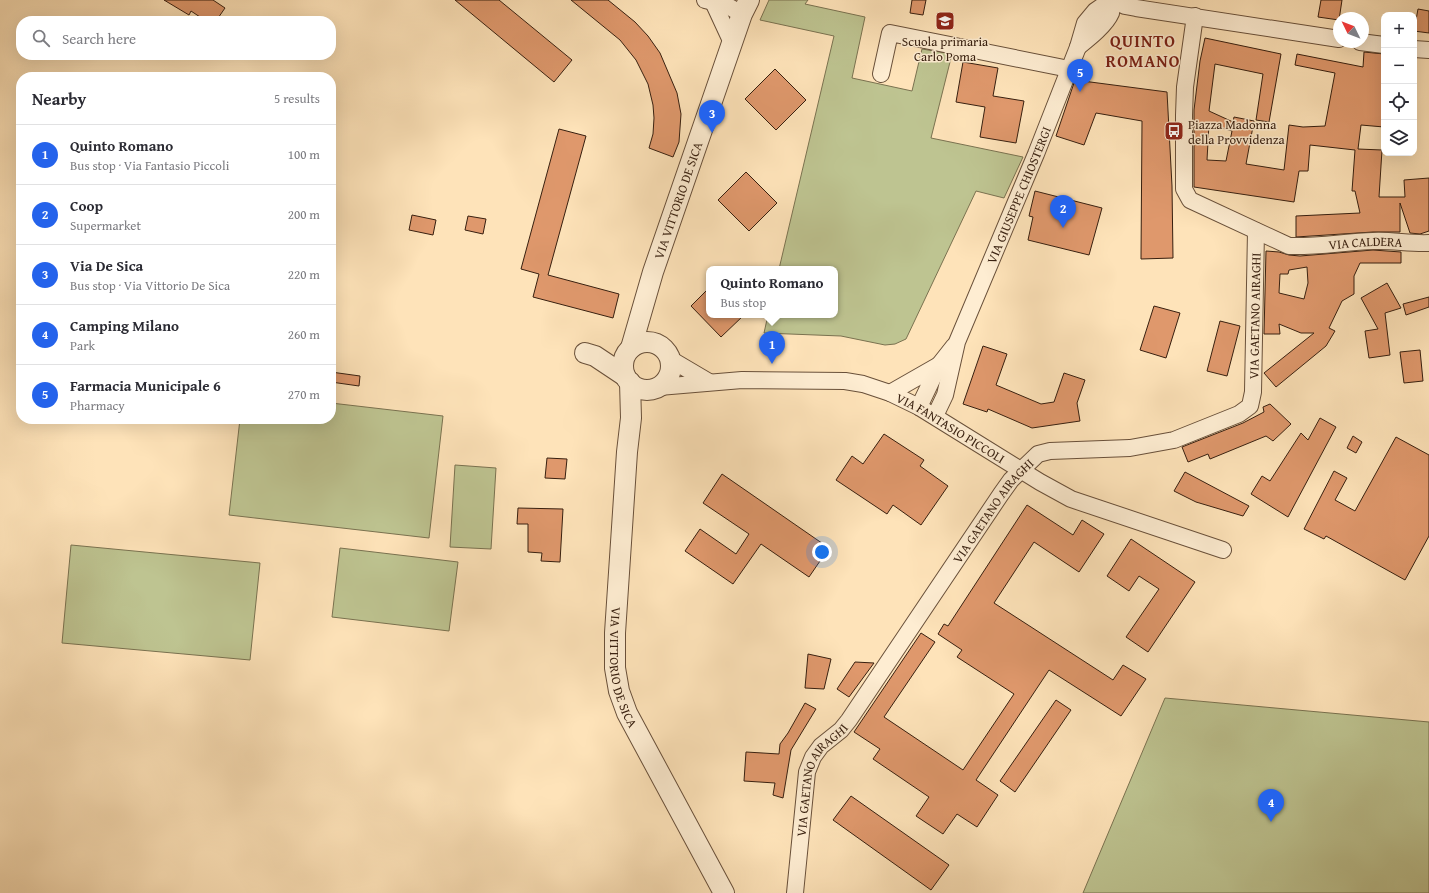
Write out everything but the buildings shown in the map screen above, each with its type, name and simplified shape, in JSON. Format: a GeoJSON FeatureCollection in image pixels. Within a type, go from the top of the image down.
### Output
{"type":"FeatureCollection","features":[{"type":"Feature","properties":{"kind":"street"},"geometry":{"type":"LineString","coordinates":[[1112,0],[1125,6],[1137,4],[1195,16],[1333,38]]}},
{"type":"Feature","properties":{"kind":"street","name":"VIA GIUSEPPE CHIOSTERGI"},"geometry":{"type":"LineString","coordinates":[[935,416],[946,395],[957,342],[1034,160],[1078,47],[1107,19],[1111,12],[1112,0]]}},
{"type":"Feature","properties":{"kind":"street"},"geometry":{"type":"LineString","coordinates":[[711,1],[726,5],[746,7]]}},
{"type":"Feature","properties":{"kind":"street"},"geometry":{"type":"LineString","coordinates":[[711,1],[732,42]]}},
{"type":"Feature","properties":{"kind":"street","name":"VIA VITTORIO DE SICA"},"geometry":{"type":"LineString","coordinates":[[724,893],[627,713],[619,691],[615,668],[615,632],[627,452],[632,418],[628,379],[623,368],[624,361],[629,351],[645,296],[732,42],[746,7]]}},
{"type":"Feature","properties":{"kind":"street","name":"VIA CALDERA"},"geometry":{"type":"LineString","coordinates":[[1195,16],[1185,87],[1184,114],[1184,189],[1190,200],[1284,245],[1289,246],[1302,247],[1374,241],[1429,243]]}},
{"type":"Feature","properties":{"kind":"street"},"geometry":{"type":"LineString","coordinates":[[881,74],[890,33],[1069,69]]}},
{"type":"Feature","properties":{"kind":"street"},"geometry":{"type":"LineString","coordinates":[[1369,43],[1381,45]]}},
{"type":"Feature","properties":{"kind":"street"},"geometry":{"type":"LineString","coordinates":[[1417,48],[1429,50]]}},
{"type":"Feature","properties":{"kind":"street","name":"VIA GAETANO AIRAGHI"},"geometry":{"type":"LineString","coordinates":[[795,893],[807,772],[813,757],[821,746],[841,730],[849,720],[1011,480],[1038,454],[1050,451],[1130,448],[1174,440],[1239,414],[1250,406],[1253,392],[1256,231]]}},
{"type":"Feature","properties":{"kind":"street","name":"VIA VITTORIO DE SICA"},"geometry":{"type":"LineString","coordinates":[[645,296],[654,343]]}},
{"type":"Feature","properties":{"kind":"street"},"geometry":{"type":"LineString","coordinates":[[655,388],[643,389],[636,387],[628,379],[590,355],[629,351],[638,344],[646,342],[654,343],[661,346],[667,352],[670,359],[709,382]]}},
{"type":"Feature","properties":{"kind":"street","name":"VIA GIUSEPPE CHIOSTERGI"},"geometry":{"type":"LineString","coordinates":[[919,407],[939,364],[957,342]]}},
{"type":"Feature","properties":{"kind":"street","name":"VIA VITTORIO DE SICA"},"geometry":{"type":"LineString","coordinates":[[632,418],[655,388],[665,382],[671,367],[670,359]]}},
{"type":"Feature","properties":{"kind":"street","name":"VIA GIUSEPPE CHIOSTERGI"},"geometry":{"type":"LineString","coordinates":[[890,394],[939,364]]}},
{"type":"Feature","properties":{"kind":"street","name":"VIA FANTASIO PICCOLI"},"geometry":{"type":"LineString","coordinates":[[655,388],[742,380],[845,381],[863,384],[919,407],[1071,499],[1223,550]]}},
{"type":"Feature","properties":{"kind":"green space"},"geometry":{"type":"Polygon","coordinates":[[[769,0],[808,0],[805,4],[865,17],[852,78],[912,91],[922,49],[952,54],[931,138],[1023,157],[1004,198],[976,191],[906,339],[895,344],[885,345],[841,336],[764,333],[767,318],[838,318],[838,266],[780,266],[834,36],[760,20],[769,0]]]}},
{"type":"Feature","properties":{"kind":"green space"},"geometry":{"type":"Polygon","coordinates":[[[336,404],[443,416],[429,538],[229,515],[239,424],[336,424],[336,404]]]}},
{"type":"Feature","properties":{"kind":"green space"},"geometry":{"type":"Polygon","coordinates":[[[455,465],[496,468],[491,549],[450,547],[455,465]]]}},
{"type":"Feature","properties":{"kind":"green space"},"geometry":{"type":"Polygon","coordinates":[[[71,545],[260,563],[250,660],[62,643],[71,545]]]}},
{"type":"Feature","properties":{"kind":"green space"},"geometry":{"type":"Polygon","coordinates":[[[340,548],[458,562],[449,631],[332,617],[340,548]]]}},
{"type":"Feature","properties":{"kind":"green space"},"geometry":{"type":"Polygon","coordinates":[[[1165,698],[1429,722],[1429,893],[1083,893],[1165,698]]]}},
{"type":"Feature","properties":{"kind":"place","name":"Scuola primaria Carlo Poma"},"geometry":{"type":"Point","coordinates":[945,21]}},
{"type":"Feature","properties":{"kind":"place","name":"Farmacia Municipale 6"},"geometry":{"type":"Point","coordinates":[1080,92]}},
{"type":"Feature","properties":{"kind":"place","name":"Piazza Madonna della Provvidenza"},"geometry":{"type":"Point","coordinates":[1174,131]}},
{"type":"Feature","properties":{"kind":"place","name":"Via De Sica"},"geometry":{"type":"Point","coordinates":[712,133]}},
{"type":"Feature","properties":{"kind":"place","name":"Coop"},"geometry":{"type":"Point","coordinates":[1063,228]}},
{"type":"Feature","properties":{"kind":"place","name":"Quinto Romano"},"geometry":{"type":"Point","coordinates":[772,364]}},
{"type":"Feature","properties":{"kind":"place","name":"Camping Milano"},"geometry":{"type":"Point","coordinates":[1271,822]}},
{"type":"Feature","properties":{"kind":"district","name":"QUINTO ROMANO"},"geometry":{"type":"Point","coordinates":[1143,51]}}]}
